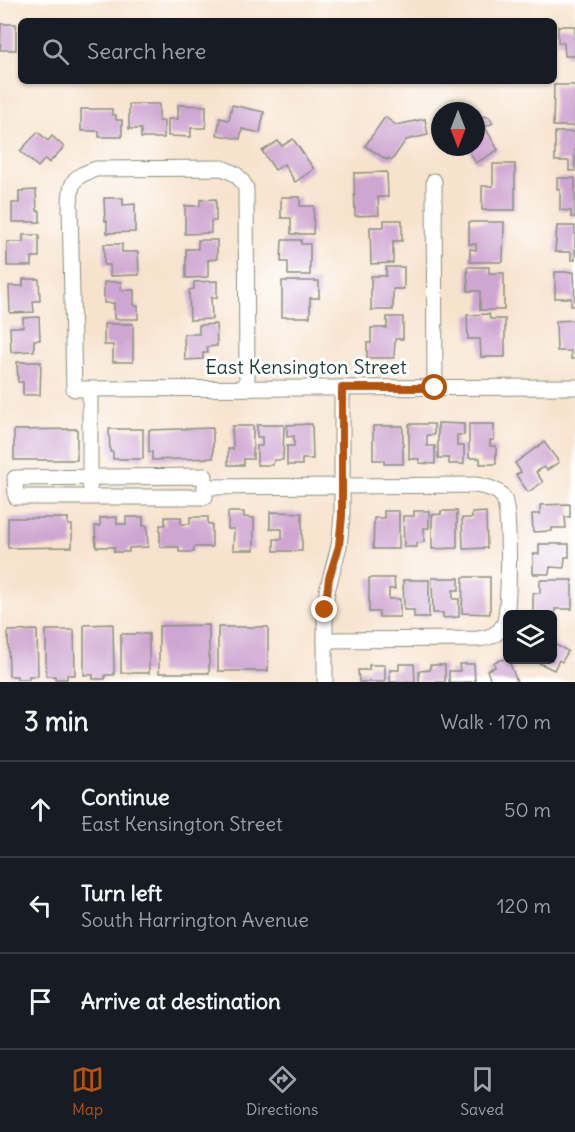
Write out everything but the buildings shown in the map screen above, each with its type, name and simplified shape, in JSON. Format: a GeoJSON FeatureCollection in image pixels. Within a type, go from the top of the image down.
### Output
{"type":"FeatureCollection","features":[{"type":"Feature","properties":{"kind":"street","name":"East Kensington Street"},"geometry":{"type":"LineString","coordinates":[[248,388],[246,188],[241,179],[222,168],[96,169],[75,178],[71,188],[70,205],[74,389],[575,387]]}},
{"type":"Feature","properties":{"kind":"street"},"geometry":{"type":"LineString","coordinates":[[434,181],[435,388]]}},
{"type":"Feature","properties":{"kind":"street"},"geometry":{"type":"LineString","coordinates":[[325,682],[327,591],[341,532],[342,388]]}},
{"type":"Feature","properties":{"kind":"street"},"geometry":{"type":"LineString","coordinates":[[90,389],[90,497]]}},
{"type":"Feature","properties":{"kind":"street"},"geometry":{"type":"LineString","coordinates":[[205,476],[213,487],[205,497],[16,497],[15,478],[205,476]]}},
{"type":"Feature","properties":{"kind":"street"},"geometry":{"type":"LineString","coordinates":[[213,487],[476,485],[486,486],[503,497],[508,514],[507,614],[505,623],[495,634],[488,638],[325,640]]}},
{"type":"Feature","properties":{"kind":"route"},"geometry":{"type":"LineString","coordinates":[[325,610],[329,578],[341,532],[342,388],[435,388]]}}]}
